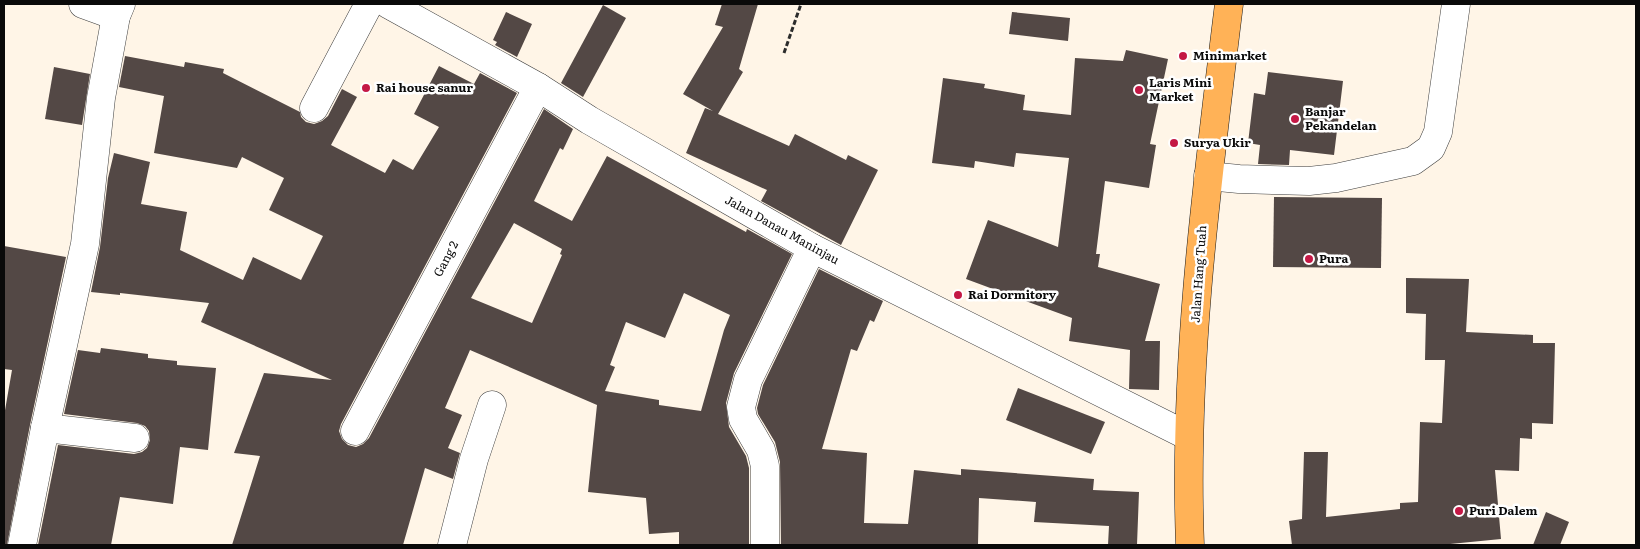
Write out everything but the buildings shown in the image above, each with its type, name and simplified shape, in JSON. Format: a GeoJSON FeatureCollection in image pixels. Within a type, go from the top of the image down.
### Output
{"type":"FeatureCollection","features":[{"type":"Feature","properties":{"kind":"main road","name":"Jalan Hang Tuah"},"geometry":{"type":"LineString","coordinates":[[1190,545],[1188,436],[1201,246],[1229,4]]}},
{"type":"Feature","properties":{"kind":"street"},"geometry":{"type":"LineString","coordinates":[[22,545],[85,244],[101,98],[118,10],[83,4]]}},
{"type":"Feature","properties":{"kind":"street"},"geometry":{"type":"LineString","coordinates":[[314,108],[369,4]]}},
{"type":"Feature","properties":{"kind":"street","name":"Jalan Danau Maninjau"},"geometry":{"type":"LineString","coordinates":[[388,4],[538,87],[589,120],[812,248],[1188,436]]}},
{"type":"Feature","properties":{"kind":"street"},"geometry":{"type":"LineString","coordinates":[[1208,176],[1238,179],[1309,181],[1336,178],[1413,161],[1430,148],[1438,132],[1456,4]]}},
{"type":"Feature","properties":{"kind":"street","name":"Gang 2"},"geometry":{"type":"LineString","coordinates":[[355,431],[538,87]]}},
{"type":"Feature","properties":{"kind":"street"},"geometry":{"type":"LineString","coordinates":[[765,545],[765,466],[761,450],[742,419],[741,407],[748,380],[812,248]]}},
{"type":"Feature","properties":{"kind":"street"},"geometry":{"type":"LineString","coordinates":[[452,545],[474,459],[492,405]]}},
{"type":"Feature","properties":{"kind":"street"},"geometry":{"type":"LineString","coordinates":[[45,428],[135,438]]}},
{"type":"Feature","properties":{"kind":"path"},"geometry":{"type":"LineString","coordinates":[[784,53],[801,4]]}},
{"type":"Feature","properties":{"kind":"place","name":"Minimarket"},"geometry":{"type":"Point","coordinates":[1183,56]}},
{"type":"Feature","properties":{"kind":"place","name":"Rai house sanur"},"geometry":{"type":"Point","coordinates":[366,88]}},
{"type":"Feature","properties":{"kind":"place","name":"Laris Mini Market"},"geometry":{"type":"Point","coordinates":[1139,90]}},
{"type":"Feature","properties":{"kind":"place","name":"Banjar Pekandelan"},"geometry":{"type":"Point","coordinates":[1295,119]}},
{"type":"Feature","properties":{"kind":"place","name":"Surya Ukir"},"geometry":{"type":"Point","coordinates":[1174,143]}},
{"type":"Feature","properties":{"kind":"place","name":"Pura"},"geometry":{"type":"Point","coordinates":[1309,259]}},
{"type":"Feature","properties":{"kind":"place","name":"Rai Dormitory"},"geometry":{"type":"Point","coordinates":[958,295]}},
{"type":"Feature","properties":{"kind":"place","name":"Puri Dalem"},"geometry":{"type":"Point","coordinates":[1459,511]}}]}
